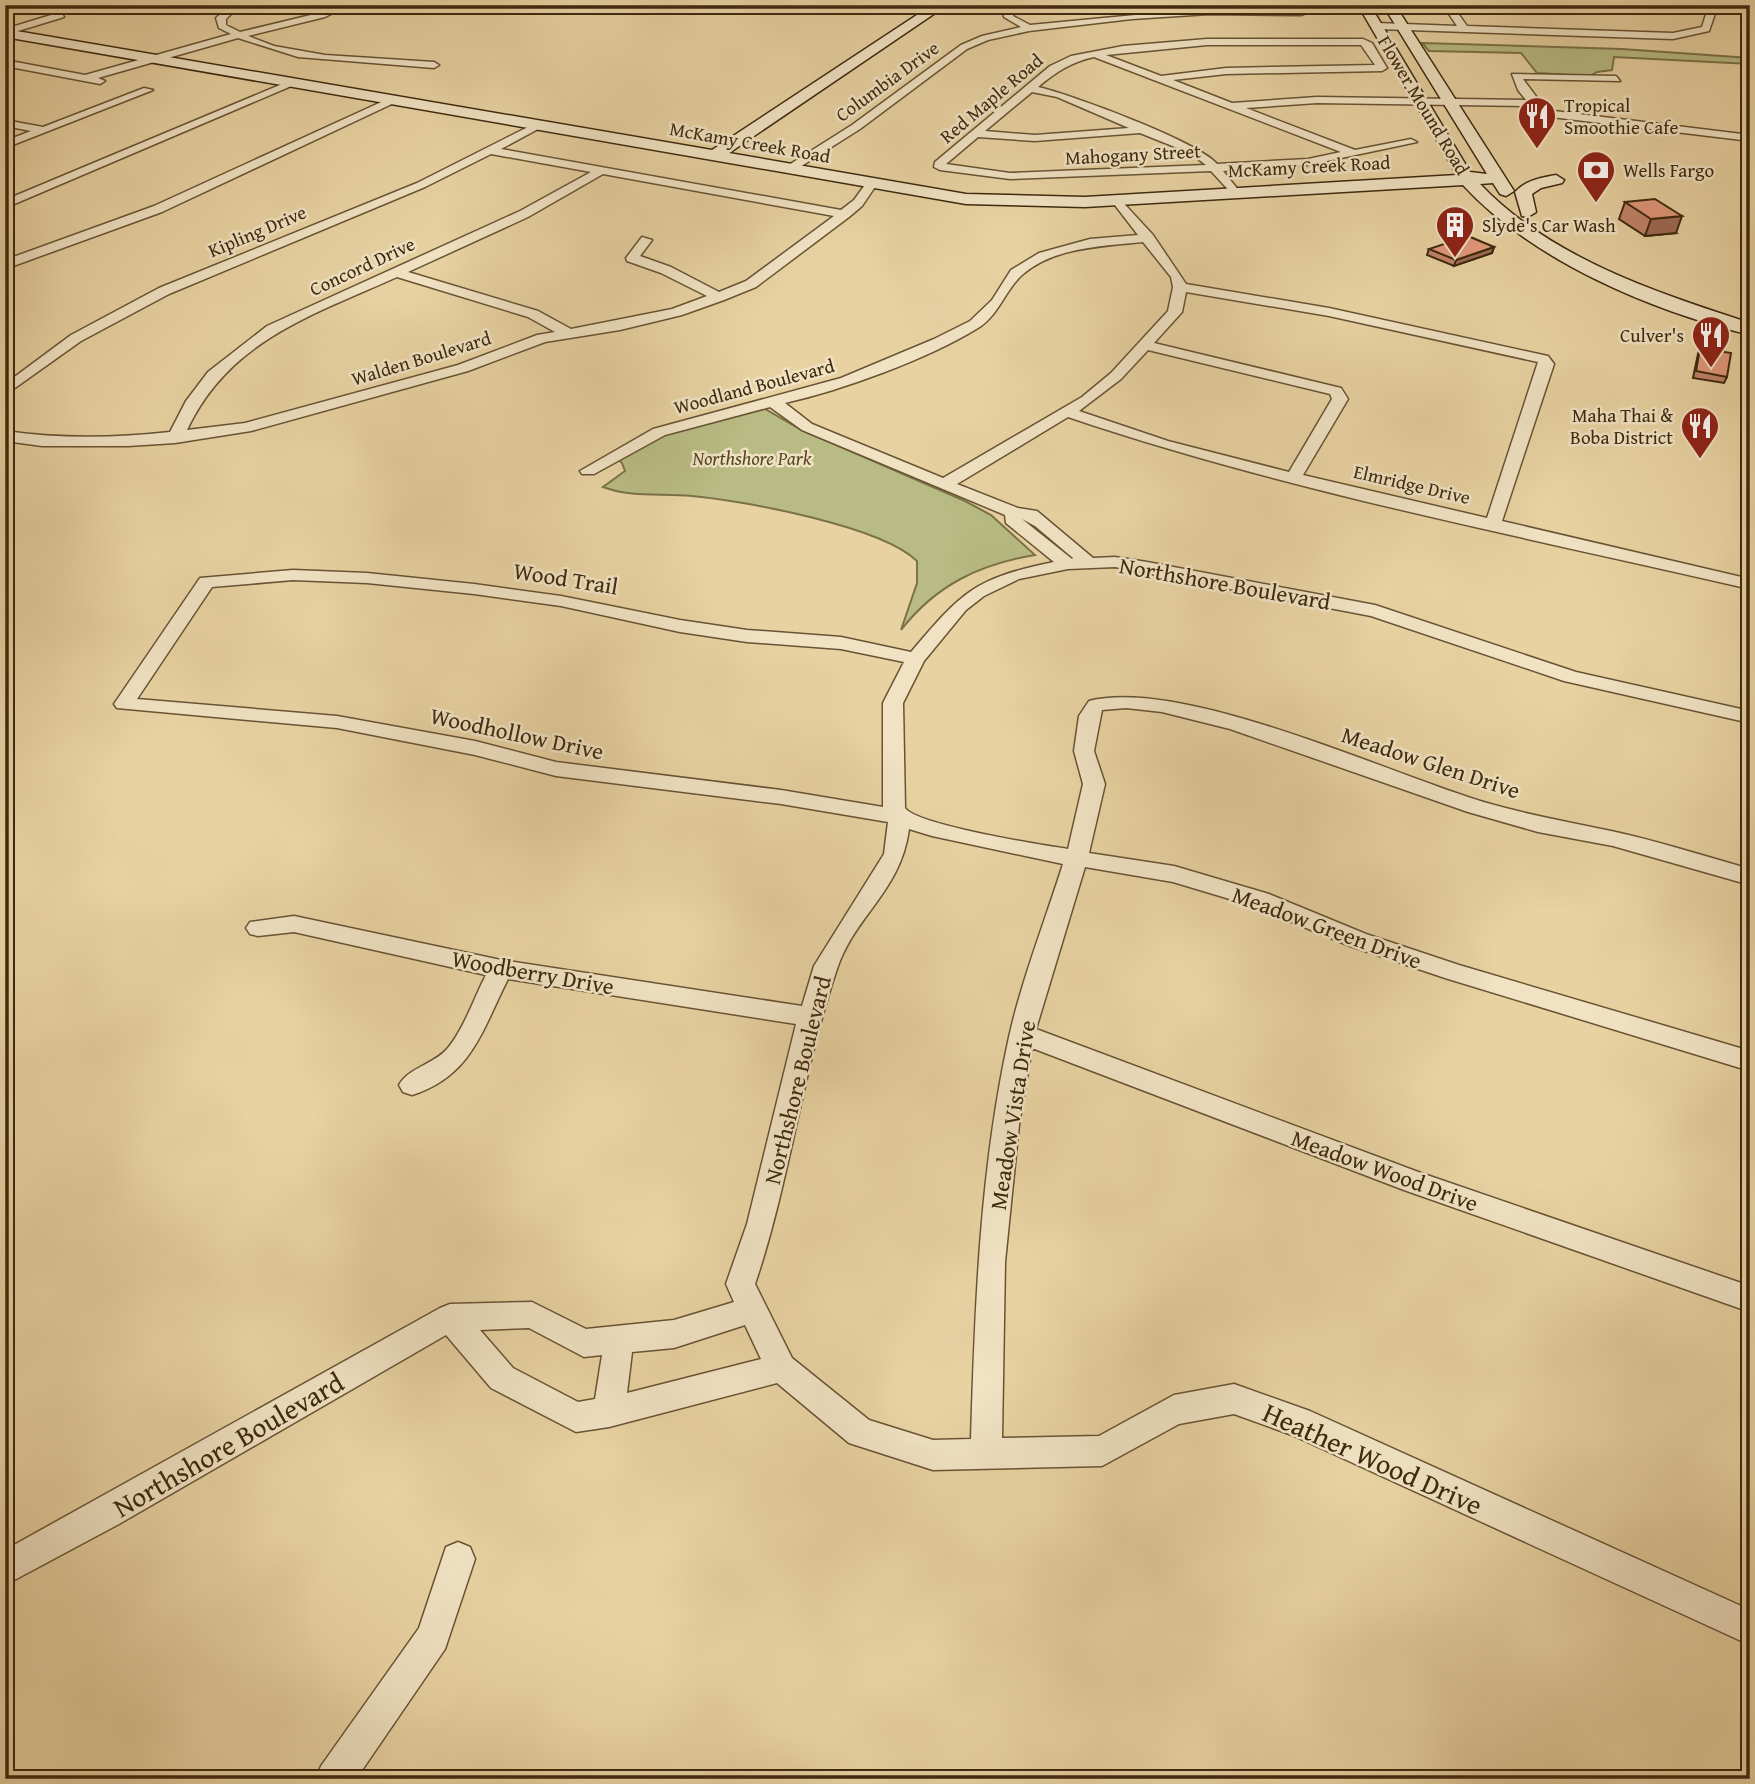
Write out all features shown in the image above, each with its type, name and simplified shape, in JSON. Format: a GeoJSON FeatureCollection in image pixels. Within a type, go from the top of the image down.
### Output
{"type":"FeatureCollection","features":[{"type":"Feature","properties":{"kind":"street"},"geometry":{"type":"LineString","coordinates":[[236,5],[221,18],[222,26],[261,47],[300,54],[434,65]]}},
{"type":"Feature","properties":{"kind":"street"},"geometry":{"type":"LineString","coordinates":[[86,78],[106,74],[143,57],[321,15],[345,5]]}},
{"type":"Feature","properties":{"kind":"street"},"geometry":{"type":"LineString","coordinates":[[713,157],[941,5]]}},
{"type":"Feature","properties":{"kind":"street"},"geometry":{"type":"LineString","coordinates":[[1015,5],[1008,12],[1009,17],[1029,28]]}},
{"type":"Feature","properties":{"kind":"street"},"geometry":{"type":"LineString","coordinates":[[1122,5],[1132,16]]}},
{"type":"Feature","properties":{"kind":"street","name":"Flower Mound Road"},"geometry":{"type":"LineString","coordinates":[[1364,5],[1467,178],[1506,218],[1545,244],[1595,270],[1667,300],[1750,329]]}},
{"type":"Feature","properties":{"kind":"street","name":"Flower Mound Road"},"geometry":{"type":"LineString","coordinates":[[1389,5],[1496,178],[1528,212],[1574,243],[1614,264],[1750,316]]}},
{"type":"Feature","properties":{"kind":"street"},"geometry":{"type":"LineString","coordinates":[[1447,5],[1464,29]]}},
{"type":"Feature","properties":{"kind":"street"},"geometry":{"type":"LineString","coordinates":[[1377,26],[1684,36],[1706,29],[1714,5]]}},
{"type":"Feature","properties":{"kind":"street","name":"Columbia Drive"},"geometry":{"type":"LineString","coordinates":[[788,170],[856,127],[964,47],[1029,28],[1132,16],[1305,9]]}},
{"type":"Feature","properties":{"kind":"street"},"geometry":{"type":"LineString","coordinates":[[5,32],[61,15]]}},
{"type":"Feature","properties":{"kind":"street","name":"McKamy Creek Road"},"geometry":{"type":"LineString","coordinates":[[5,32],[390,102],[892,188],[1003,201],[1117,200],[1496,178]]}},
{"type":"Feature","properties":{"kind":"street","name":"Red Maple Road"},"geometry":{"type":"LineString","coordinates":[[940,167],[939,164],[1059,64],[1094,54],[1242,40],[1363,42],[1369,45],[1380,70],[1246,70],[1160,79]]}},
{"type":"Feature","properties":{"kind":"street"},"geometry":{"type":"LineString","coordinates":[[1094,54],[1356,154]]}},
{"type":"Feature","properties":{"kind":"street"},"geometry":{"type":"LineString","coordinates":[[5,63],[110,82]]}},
{"type":"Feature","properties":{"kind":"street"},"geometry":{"type":"LineString","coordinates":[[1616,79],[1516,76],[1542,113],[1602,118],[1750,138]]}},
{"type":"Feature","properties":{"kind":"street"},"geometry":{"type":"LineString","coordinates":[[5,145],[148,90],[121,84]]}},
{"type":"Feature","properties":{"kind":"street"},"geometry":{"type":"LineString","coordinates":[[5,204],[290,84]]}},
{"type":"Feature","properties":{"kind":"street"},"geometry":{"type":"LineString","coordinates":[[1029,88],[1060,95],[1194,151],[1213,167],[1234,192]]}},
{"type":"Feature","properties":{"kind":"street"},"geometry":{"type":"LineString","coordinates":[[1231,106],[1289,101],[1533,103]]}},
{"type":"Feature","properties":{"kind":"street"},"geometry":{"type":"LineString","coordinates":[[5,265],[158,209],[390,102]]}},
{"type":"Feature","properties":{"kind":"street"},"geometry":{"type":"LineString","coordinates":[[5,123],[43,130]]}},
{"type":"Feature","properties":{"kind":"street","name":"Kipling Drive"},"geometry":{"type":"LineString","coordinates":[[5,391],[76,338],[164,291],[421,185],[536,126]]}},
{"type":"Feature","properties":{"kind":"street"},"geometry":{"type":"LineString","coordinates":[[976,134],[1043,138],[1140,130]]}},
{"type":"Feature","properties":{"kind":"street","name":"Mahogany Street"},"geometry":{"type":"LineString","coordinates":[[940,167],[1039,177],[1308,162],[1411,142]]}},
{"type":"Feature","properties":{"kind":"street"},"geometry":{"type":"LineString","coordinates":[[490,150],[845,214]]}},
{"type":"Feature","properties":{"kind":"street","name":"Concord Drive"},"geometry":{"type":"LineString","coordinates":[[175,438],[194,397],[233,354],[272,329],[524,214],[601,170]]}},
{"type":"Feature","properties":{"kind":"street"},"geometry":{"type":"LineString","coordinates":[[1528,212],[1523,192],[1536,184],[1556,180]]}},
{"type":"Feature","properties":{"kind":"street","name":"Walden Boulevard"},"geometry":{"type":"LineString","coordinates":[[858,204],[871,184]]}},
{"type":"Feature","properties":{"kind":"street","name":"Walden Boulevard"},"geometry":{"type":"LineString","coordinates":[[5,436],[42,441],[87,442],[175,438],[246,428],[463,368],[542,338],[566,332],[620,326],[719,297],[751,284],[858,204],[892,188]]}},
{"type":"Feature","properties":{"kind":"street"},"geometry":{"type":"LineString","coordinates":[[946,483],[1087,400],[1116,376],[1175,312],[1180,288],[1177,277],[1117,200]]}},
{"type":"Feature","properties":{"kind":"street","name":"Woodland Boulevard"},"geometry":{"type":"LineString","coordinates":[[588,471],[617,452],[659,432],[846,381],[961,332],[997,303],[1016,273],[1044,256],[1090,243],[1149,238]]}},
{"type":"Feature","properties":{"kind":"street"},"geometry":{"type":"LineString","coordinates":[[646,240],[632,258],[666,270],[719,297]]}},
{"type":"Feature","properties":{"kind":"street"},"geometry":{"type":"LineString","coordinates":[[12,245],[36,253]]}},
{"type":"Feature","properties":{"kind":"street"},"geometry":{"type":"LineString","coordinates":[[1595,270],[1614,264]]}},
{"type":"Feature","properties":{"kind":"street"},"geometry":{"type":"LineString","coordinates":[[395,272],[533,314],[566,332]]}},
{"type":"Feature","properties":{"kind":"street"},"geometry":{"type":"LineString","coordinates":[[1180,288],[1329,312],[1540,358],[1547,364],[1493,524]]}},
{"type":"Feature","properties":{"kind":"street"},"geometry":{"type":"LineString","coordinates":[[1144,345],[1336,391],[1340,399],[1294,477]]}},
{"type":"Feature","properties":{"kind":"street"},"geometry":{"type":"LineString","coordinates":[[391,369],[404,385]]}},
{"type":"Feature","properties":{"kind":"street"},"geometry":{"type":"LineString","coordinates":[[772,401],[807,427],[1014,513],[1012,519],[1078,563]]}},
{"type":"Feature","properties":{"kind":"street","name":"Elmridge Drive"},"geometry":{"type":"LineString","coordinates":[[1067,412],[1162,444],[1750,584]]}},
{"type":"Feature","properties":{"kind":"street","name":"Northshore Boulevard"},"geometry":{"type":"LineString","coordinates":[[5,1568],[108,1513],[450,1317],[532,1315],[583,1343],[674,1334],[750,1310],[740,1284],[761,1224],[810,1017],[826,966],[851,922],[880,883],[895,854],[900,817],[894,808],[893,703],[915,659],[960,606],[978,592],[1013,575],[1078,563],[1115,562],[1147,567],[1376,611],[1571,677],[1750,717]]}},
{"type":"Feature","properties":{"kind":"street","name":"Wood Trail"},"geometry":{"type":"LineString","coordinates":[[124,705],[206,582],[293,575],[367,578],[474,589],[573,603],[680,626],[747,636],[841,643],[915,659]]}},
{"type":"Feature","properties":{"kind":"street","name":"Meadow Glen Drive"},"geometry":{"type":"LineString","coordinates":[[1096,705],[1126,702],[1162,706],[1236,724],[1476,807],[1538,825],[1613,839],[1750,877]]}},
{"type":"Feature","properties":{"kind":"street","name":"Woodhollow Drive"},"geometry":{"type":"LineString","coordinates":[[124,705],[337,722],[463,745],[556,769],[781,797],[900,817]]}},
{"type":"Feature","properties":{"kind":"street","name":"Meadow Vista Drive"},"geometry":{"type":"LineString","coordinates":[[986,1454],[991,1262],[1006,1125],[1022,1034],[1087,824],[1094,784],[1084,751],[1089,716],[1096,705]]}},
{"type":"Feature","properties":{"kind":"street","name":"Meadow Green Drive"},"geometry":{"type":"LineString","coordinates":[[900,817],[932,829],[987,842],[1186,877],[1261,901],[1358,940],[1453,972],[1750,1061]]}},
{"type":"Feature","properties":{"kind":"street","name":"Woodberry Drive"},"geometry":{"type":"LineString","coordinates":[[258,928],[294,924],[501,969],[810,1017]]}},
{"type":"Feature","properties":{"kind":"street"},"geometry":{"type":"LineString","coordinates":[[411,1084],[442,1069],[457,1055],[501,969]]}},
{"type":"Feature","properties":{"kind":"street","name":"Meadow Wood Drive"},"geometry":{"type":"LineString","coordinates":[[1022,1034],[1414,1182],[1750,1298]]}},
{"type":"Feature","properties":{"kind":"street","name":"Heather Wood Drive"},"geometry":{"type":"LineString","coordinates":[[750,1310],[781,1368],[860,1432],[933,1455],[1102,1451],[1174,1410],[1234,1399],[1299,1422],[1750,1629]]}},
{"type":"Feature","properties":{"kind":"street"},"geometry":{"type":"LineString","coordinates":[[450,1317],[502,1378],[576,1417],[610,1412],[781,1368]]}},
{"type":"Feature","properties":{"kind":"street"},"geometry":{"type":"LineString","coordinates":[[610,1412],[620,1339]]}},
{"type":"Feature","properties":{"kind":"street"},"geometry":{"type":"LineString","coordinates":[[334,1779],[433,1637],[458,1559]]}},
{"type":"Feature","properties":{"kind":"green space"},"geometry":{"type":"Polygon","coordinates":[[[1422,43],[1622,49],[1750,58],[1750,64],[1614,57],[1612,70],[1590,76],[1537,73],[1521,53],[1429,51],[1422,43]]]}},
{"type":"Feature","properties":{"kind":"green space","name":"Northshore Park"},"geometry":{"type":"Polygon","coordinates":[[[760,406],[800,429],[991,515],[1035,555],[996,564],[960,579],[929,601],[901,630],[917,583],[917,561],[899,548],[844,526],[744,503],[692,496],[625,493],[603,487],[625,471],[617,458],[668,432],[760,406]]]}},
{"type":"Feature","properties":{"kind":"building"},"geometry":{"type":"Polygon","coordinates":[[[1655,199],[1682,216],[1651,219],[1625,202],[1655,199]]]}},
{"type":"Feature","properties":{"kind":"building"},"geometry":{"type":"Polygon","coordinates":[[[1468,236],[1494,247],[1456,260],[1429,249],[1468,236]]]}},
{"type":"Feature","properties":{"kind":"building","name":"Culver's"},"geometry":{"type":"Polygon","coordinates":[[[1700,348],[1731,353],[1727,377],[1696,371],[1700,348]]]}},
{"type":"Feature","properties":{"kind":"place","name":"Tropical Smoothie Cafe"},"geometry":{"type":"Point","coordinates":[1537,150]}},
{"type":"Feature","properties":{"kind":"place","name":"Wells Fargo"},"geometry":{"type":"Point","coordinates":[1596,204]}},
{"type":"Feature","properties":{"kind":"place","name":"Slyde's Car Wash"},"geometry":{"type":"Point","coordinates":[1455,259]}},
{"type":"Feature","properties":{"kind":"place","name":"Culver's"},"geometry":{"type":"Point","coordinates":[1711,369]}},
{"type":"Feature","properties":{"kind":"place","name":"Maha Thai & Boba District"},"geometry":{"type":"Point","coordinates":[1700,460]}}]}
